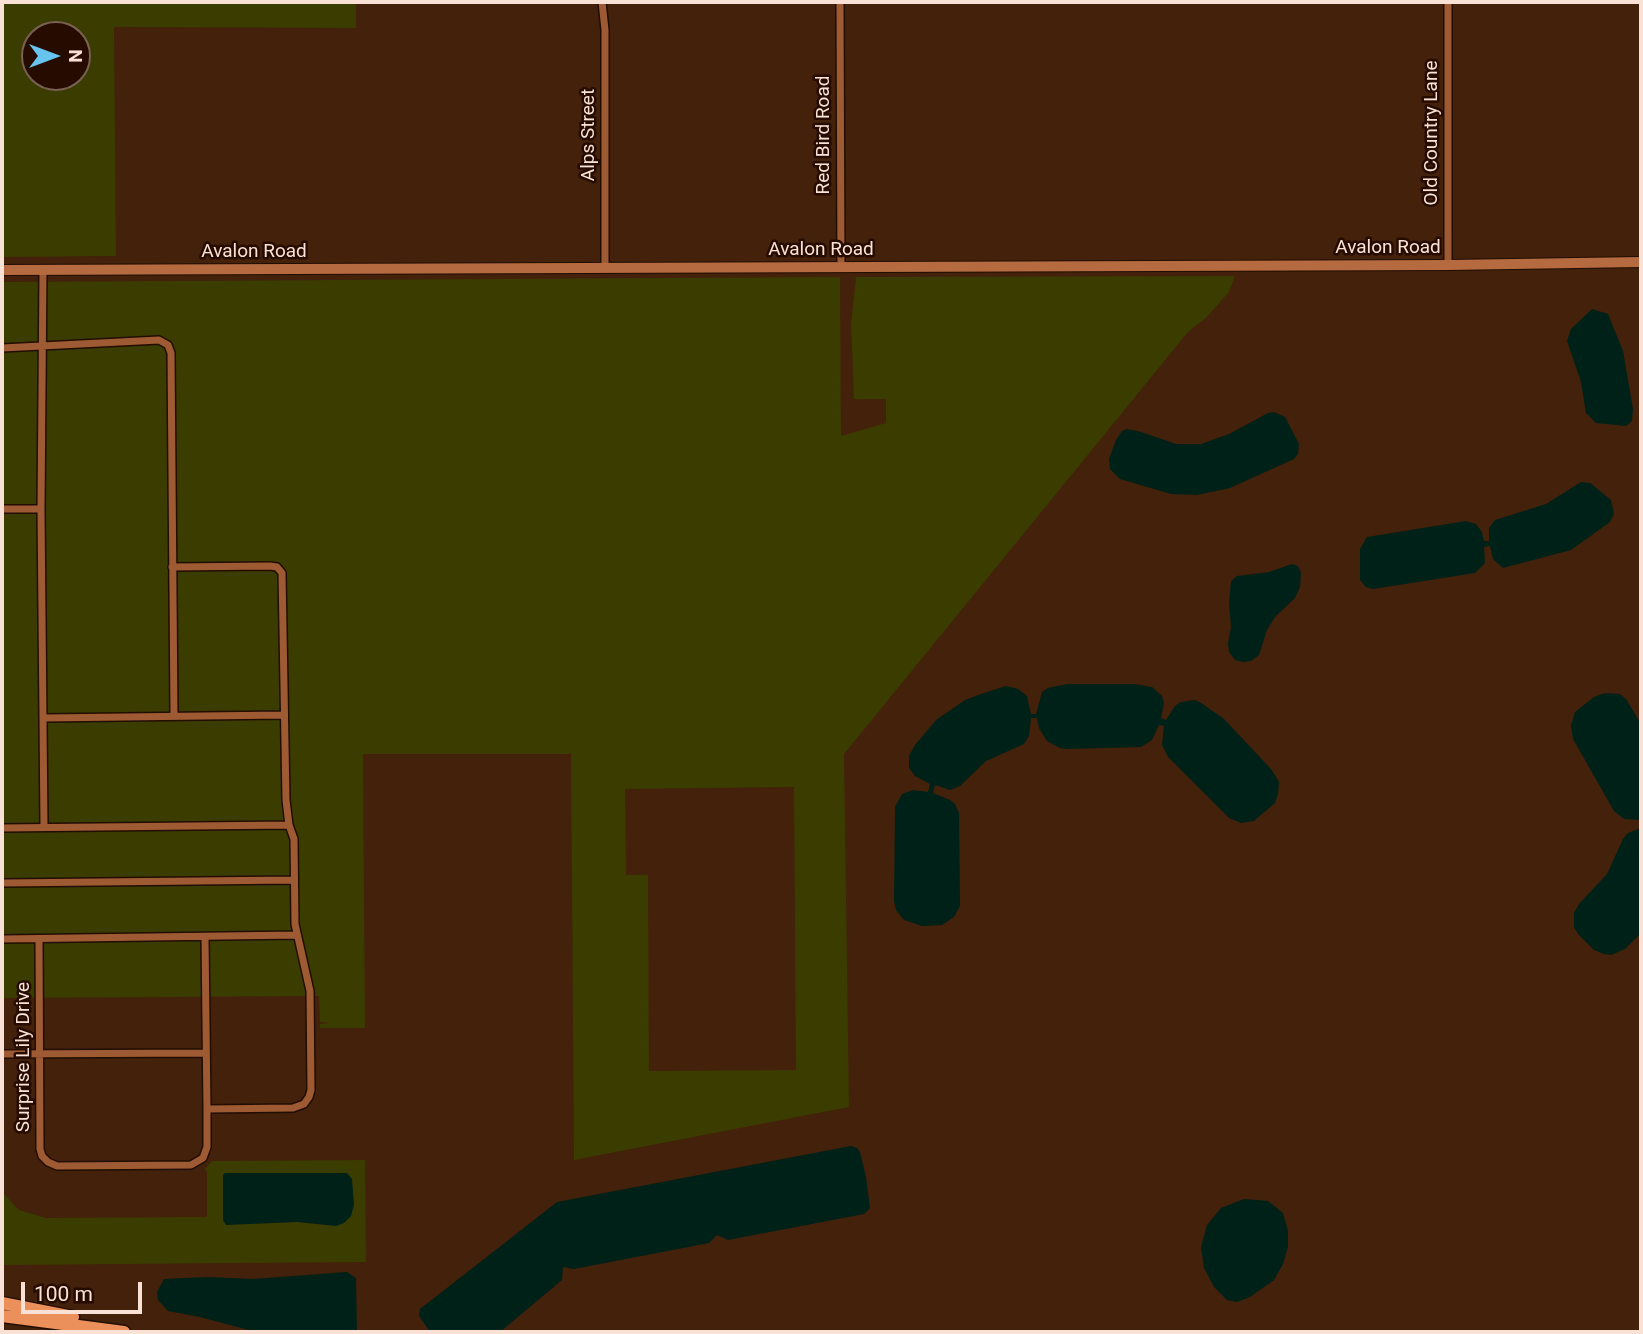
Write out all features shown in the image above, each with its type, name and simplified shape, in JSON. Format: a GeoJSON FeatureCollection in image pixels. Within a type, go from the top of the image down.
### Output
{"type":"FeatureCollection","features":[{"type":"Feature","properties":{"kind":"highway"},"geometry":{"type":"LineString","coordinates":[[2,1303],[69,1316],[122,1332]]}},
{"type":"Feature","properties":{"kind":"highway"},"geometry":{"type":"LineString","coordinates":[[2,1316],[122,1332]]}},
{"type":"Feature","properties":{"kind":"main road","name":"Avalon Road"},"geometry":{"type":"LineString","coordinates":[[2,270],[1641,262]]}},
{"type":"Feature","properties":{"kind":"street","name":"Alps Street"},"geometry":{"type":"LineString","coordinates":[[602,2],[605,44],[605,268]]}},
{"type":"Feature","properties":{"kind":"street","name":"Red Bird Road"},"geometry":{"type":"LineString","coordinates":[[840,2],[841,267]]}},
{"type":"Feature","properties":{"kind":"street","name":"Old Country Lane"},"geometry":{"type":"LineString","coordinates":[[1448,2],[1448,265]]}},
{"type":"Feature","properties":{"kind":"street"},"geometry":{"type":"LineString","coordinates":[[43,270],[41,509],[44,827]]}},
{"type":"Feature","properties":{"kind":"street"},"geometry":{"type":"LineString","coordinates":[[2,348],[159,340],[168,345],[172,353],[174,715]]}},
{"type":"Feature","properties":{"kind":"street"},"geometry":{"type":"LineString","coordinates":[[2,509],[41,509]]}},
{"type":"Feature","properties":{"kind":"street"},"geometry":{"type":"LineString","coordinates":[[172,567],[270,566],[277,567],[282,573],[289,825],[293,839],[297,935],[310,991],[311,1090],[304,1104],[293,1108],[206,1109]]}},
{"type":"Feature","properties":{"kind":"street"},"geometry":{"type":"LineString","coordinates":[[44,718],[284,715]]}},
{"type":"Feature","properties":{"kind":"street"},"geometry":{"type":"LineString","coordinates":[[2,828],[289,825]]}},
{"type":"Feature","properties":{"kind":"street"},"geometry":{"type":"LineString","coordinates":[[2,883],[295,880]]}},
{"type":"Feature","properties":{"kind":"street"},"geometry":{"type":"LineString","coordinates":[[2,939],[297,935]]}},
{"type":"Feature","properties":{"kind":"street","name":"Surprise Lily Drive"},"geometry":{"type":"LineString","coordinates":[[39,939],[40,1149],[43,1156],[57,1166],[191,1166],[203,1158],[207,1147],[205,936]]}},
{"type":"Feature","properties":{"kind":"street"},"geometry":{"type":"LineString","coordinates":[[2,1054],[206,1053]]}},
{"type":"Feature","properties":{"kind":"shaded area"},"geometry":{"type":"Polygon","coordinates":[[[2,2],[356,2],[356,28],[114,27],[116,256],[2,257],[2,2]]]}},
{"type":"Feature","properties":{"kind":"shaded area"},"geometry":{"type":"Polygon","coordinates":[[[1235,276],[1229,292],[1207,317],[1188,332],[844,754],[849,1107],[574,1160],[571,754],[363,754],[365,1028],[320,1028],[320,1024],[329,1023],[320,1022],[319,996],[2,998],[2,282],[840,277],[841,436],[886,423],[886,399],[854,399],[851,324],[856,277],[1235,276]],[[794,787],[625,789],[626,875],[648,875],[649,1071],[796,1070],[794,787]]]}},
{"type":"Feature","properties":{"kind":"shaded area"},"geometry":{"type":"Polygon","coordinates":[[[1592,309],[1608,314],[1623,351],[1633,409],[1632,421],[1626,426],[1596,423],[1586,413],[1581,382],[1567,341],[1571,329],[1592,309]]]}},
{"type":"Feature","properties":{"kind":"shaded area"},"geometry":{"type":"Polygon","coordinates":[[[1274,412],[1285,417],[1299,444],[1298,454],[1294,459],[1230,488],[1197,495],[1171,494],[1120,479],[1110,469],[1109,459],[1116,440],[1122,431],[1127,429],[1176,444],[1201,444],[1274,412]]]}},
{"type":"Feature","properties":{"kind":"shaded area"},"geometry":{"type":"Polygon","coordinates":[[[1581,482],[1590,483],[1611,500],[1614,514],[1610,522],[1571,550],[1503,568],[1493,559],[1490,546],[1484,547],[1485,563],[1475,573],[1373,589],[1366,587],[1360,580],[1360,549],[1367,537],[1466,521],[1476,524],[1484,541],[1489,541],[1489,528],[1495,520],[1546,504],[1581,482]]]}},
{"type":"Feature","properties":{"kind":"shaded area"},"geometry":{"type":"Polygon","coordinates":[[[1292,564],[1298,566],[1301,573],[1300,587],[1295,598],[1275,617],[1267,630],[1259,655],[1251,661],[1235,660],[1229,652],[1228,643],[1231,627],[1231,581],[1237,576],[1269,572],[1292,564]]]}},
{"type":"Feature","properties":{"kind":"shaded area"},"geometry":{"type":"Polygon","coordinates":[[[1067,684],[1134,684],[1152,687],[1162,696],[1164,703],[1161,718],[1166,720],[1181,702],[1195,700],[1201,703],[1224,719],[1271,769],[1279,782],[1275,803],[1254,821],[1241,823],[1229,818],[1168,757],[1162,745],[1164,726],[1159,725],[1152,740],[1141,747],[1067,749],[1047,741],[1039,728],[1037,718],[1031,718],[1029,736],[1024,744],[986,761],[960,786],[950,790],[935,785],[933,793],[950,800],[959,813],[960,906],[954,917],[942,925],[922,926],[904,920],[896,910],[894,901],[895,807],[902,794],[913,790],[928,792],[930,784],[915,776],[909,768],[909,756],[915,745],[936,720],[965,700],[1006,686],[1018,689],[1027,696],[1031,714],[1036,714],[1042,692],[1067,684]]]}},
{"type":"Feature","properties":{"kind":"shaded area"},"geometry":{"type":"Polygon","coordinates":[[[1605,693],[1620,694],[1626,699],[1641,724],[1641,820],[1624,819],[1614,811],[1573,739],[1571,726],[1575,712],[1594,697],[1605,693]]]}},
{"type":"Feature","properties":{"kind":"shaded area"},"geometry":{"type":"Polygon","coordinates":[[[1641,828],[1641,933],[1625,949],[1611,955],[1604,954],[1594,950],[1578,934],[1574,927],[1574,913],[1607,874],[1623,839],[1628,833],[1641,828]]]}},
{"type":"Feature","properties":{"kind":"shaded area"},"geometry":{"type":"Polygon","coordinates":[[[851,1146],[860,1152],[866,1177],[870,1208],[864,1214],[728,1240],[717,1235],[709,1243],[574,1269],[563,1267],[562,1280],[500,1332],[430,1332],[419,1316],[420,1309],[557,1202],[851,1146]]]}},
{"type":"Feature","properties":{"kind":"shaded area"},"geometry":{"type":"Polygon","coordinates":[[[365,1160],[366,1262],[2,1265],[2,1192],[19,1210],[46,1218],[207,1217],[205,1169],[212,1161],[365,1160]]]}},
{"type":"Feature","properties":{"kind":"shaded area"},"geometry":{"type":"Polygon","coordinates":[[[225,1173],[347,1173],[352,1179],[354,1205],[351,1216],[336,1226],[297,1222],[226,1225],[223,1220],[225,1173]]]}},
{"type":"Feature","properties":{"kind":"shaded area"},"geometry":{"type":"Polygon","coordinates":[[[1244,1199],[1268,1201],[1283,1213],[1288,1231],[1288,1247],[1274,1280],[1250,1297],[1237,1302],[1227,1300],[1214,1287],[1204,1268],[1201,1247],[1207,1225],[1221,1208],[1244,1199]]]}},
{"type":"Feature","properties":{"kind":"shaded area"},"geometry":{"type":"Polygon","coordinates":[[[347,1272],[356,1278],[357,1332],[256,1332],[168,1311],[158,1300],[157,1292],[164,1279],[253,1279],[347,1272]]]}}]}
